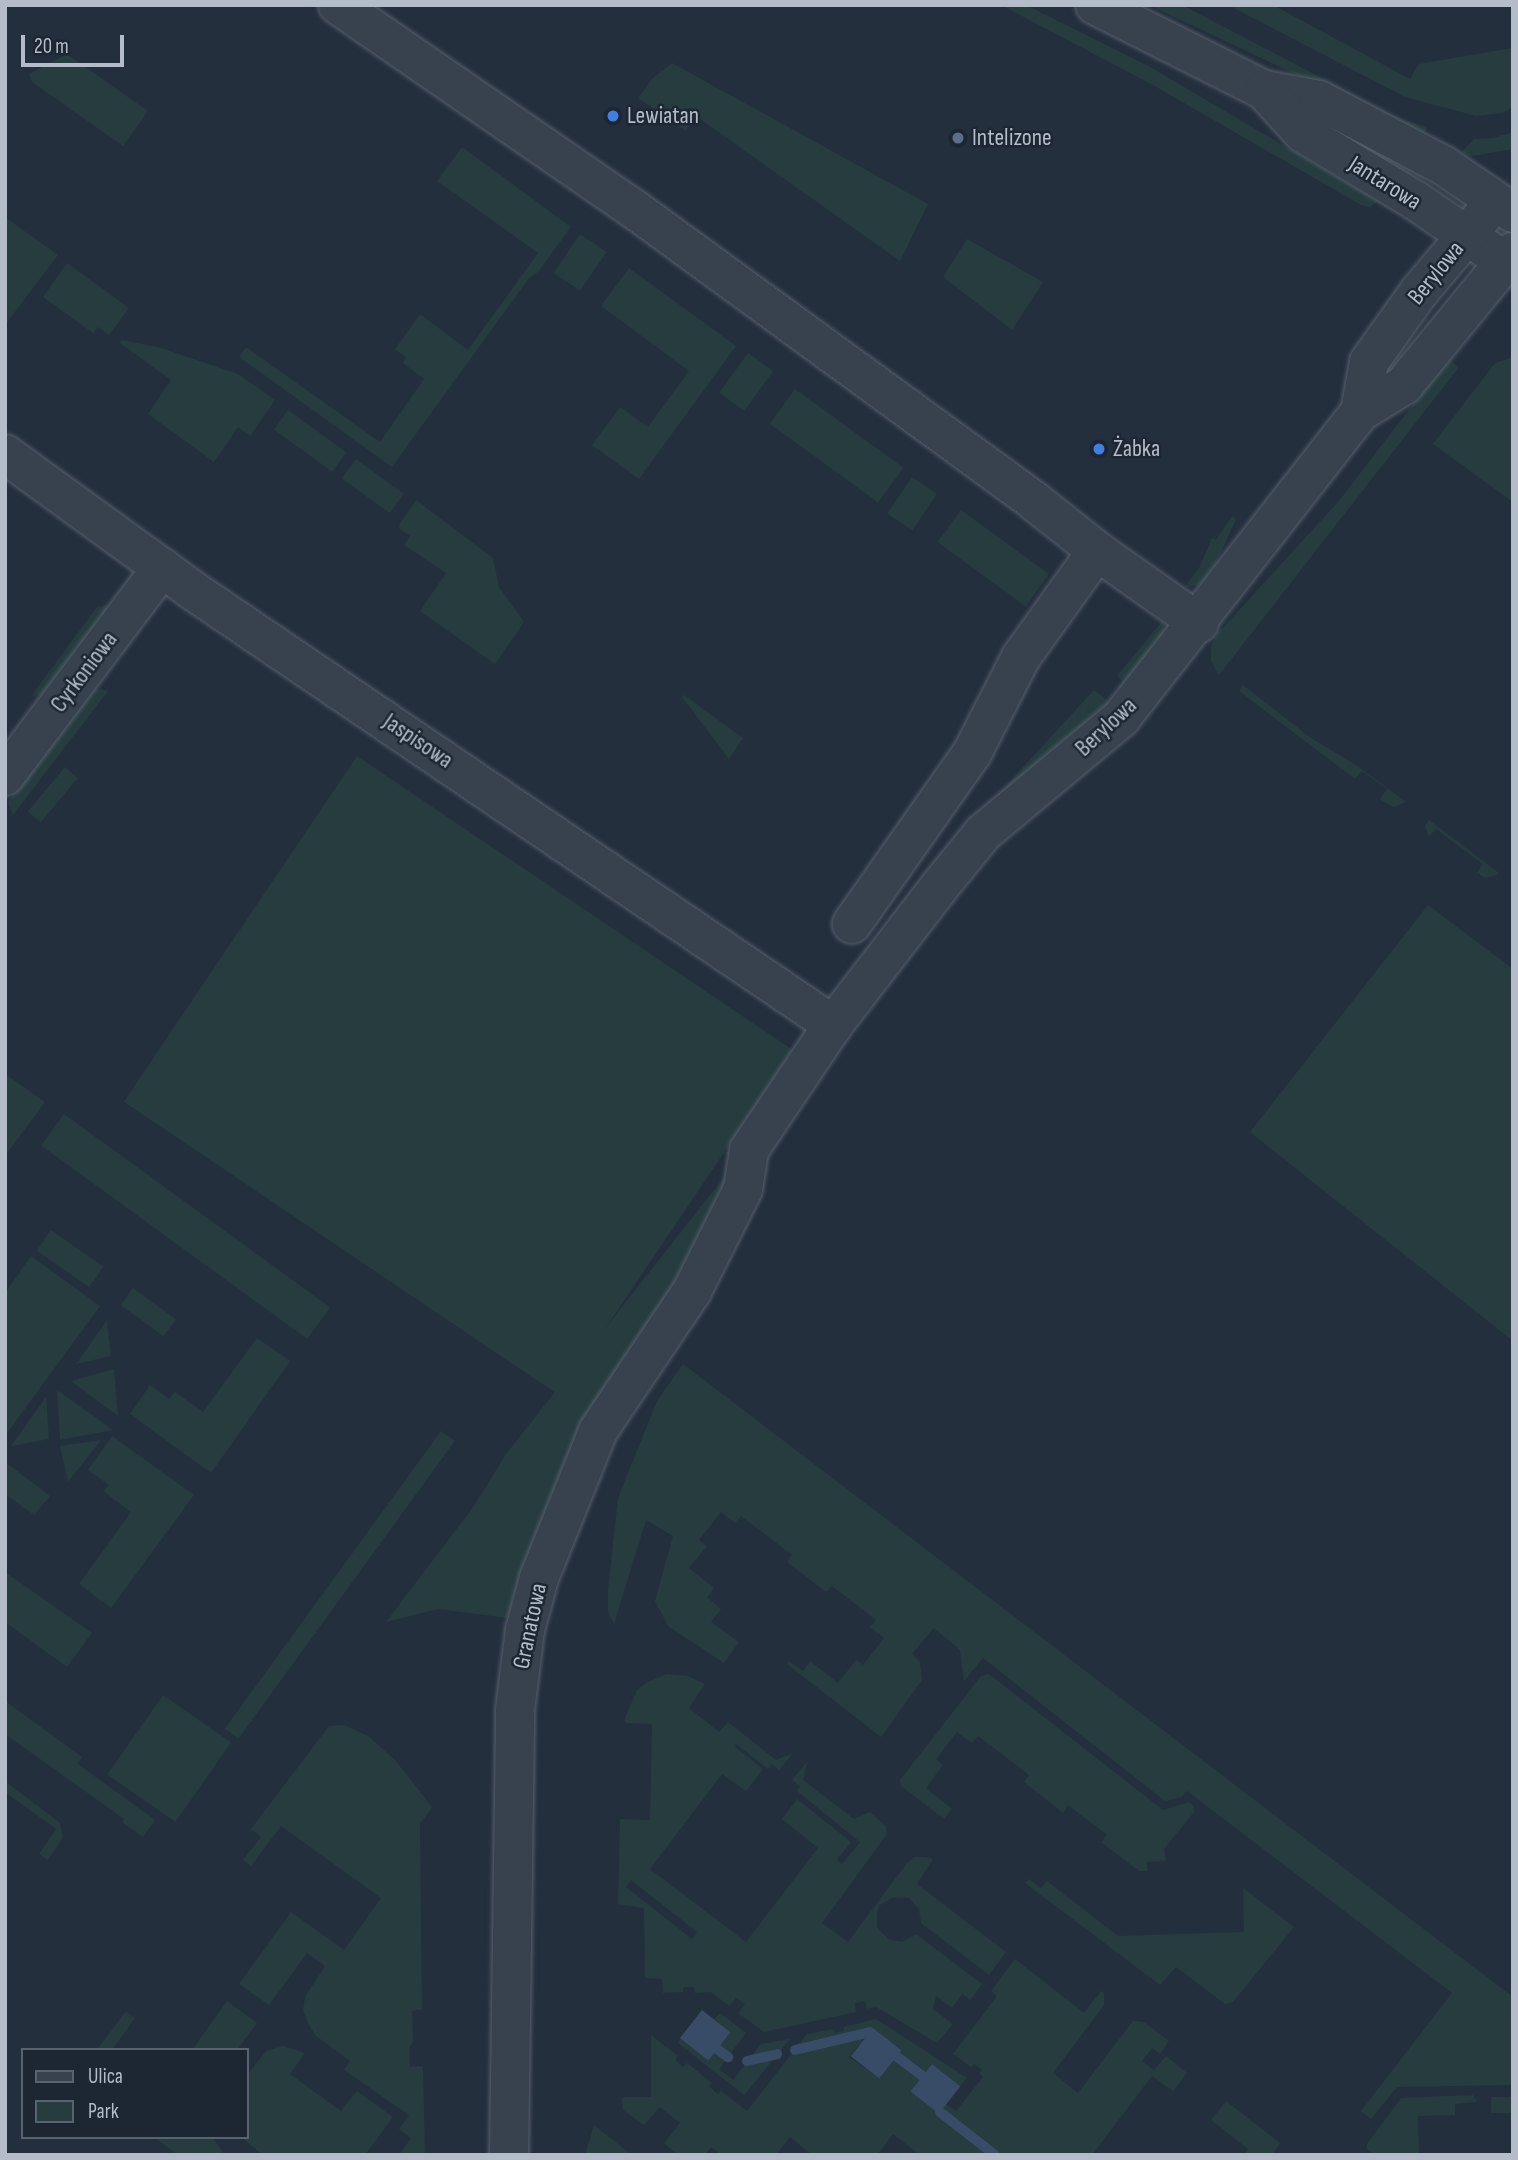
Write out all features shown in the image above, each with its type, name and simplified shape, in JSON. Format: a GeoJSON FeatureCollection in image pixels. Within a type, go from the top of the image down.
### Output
{"type":"FeatureCollection","features":[{"type":"Feature","properties":{"kind":"street"},"geometry":{"type":"LineString","coordinates":[[338,5],[667,233],[1034,501],[1097,551],[1199,623]]}},
{"type":"Feature","properties":{"kind":"street","name":"Jantarowa"},"geometry":{"type":"LineString","coordinates":[[1095,5],[1264,90],[1319,100],[1507,198]]}},
{"type":"Feature","properties":{"kind":"street","name":"Jantarowa"},"geometry":{"type":"LineString","coordinates":[[1264,90],[1303,133],[1510,260]]}},
{"type":"Feature","properties":{"kind":"street","name":"Berylowa"},"geometry":{"type":"LineString","coordinates":[[1360,412],[1369,362],[1419,292],[1467,236],[1507,198]]}},
{"type":"Feature","properties":{"kind":"street","name":"Berylowa"},"geometry":{"type":"LineString","coordinates":[[749,1150],[833,1025],[983,833],[1121,718],[1199,623],[1360,412],[1404,385],[1510,260]]}},
{"type":"Feature","properties":{"kind":"street","name":"Jaspisowa"},"geometry":{"type":"LineString","coordinates":[[5,454],[162,568],[833,1025]]}},
{"type":"Feature","properties":{"kind":"street"},"geometry":{"type":"LineString","coordinates":[[852,925],[972,753],[1021,657],[1097,551]]}},
{"type":"Feature","properties":{"kind":"street","name":"Cyrkoniowa"},"geometry":{"type":"LineString","coordinates":[[5,776],[162,568]]}},
{"type":"Feature","properties":{"kind":"street","name":"Granatowa"},"geometry":{"type":"LineString","coordinates":[[509,2155],[515,1710],[526,1630],[539,1578],[598,1431],[692,1291],[743,1189],[749,1150]]}},
{"type":"Feature","properties":{"kind":"green space"},"geometry":{"type":"Polygon","coordinates":[[[1001,5],[1026,5],[1150,67],[1378,201],[1370,207],[1361,205],[1153,85],[1001,5]]]}},
{"type":"Feature","properties":{"kind":"green space"},"geometry":{"type":"Polygon","coordinates":[[[1149,5],[1182,5],[1396,117],[1427,127],[1424,135],[1149,5]]]}},
{"type":"Feature","properties":{"kind":"green space"},"geometry":{"type":"Polygon","coordinates":[[[1228,5],[1273,5],[1410,79],[1419,64],[1513,48],[1513,107],[1502,113],[1476,116],[1405,97],[1228,5]]]}},
{"type":"Feature","properties":{"kind":"green space"},"geometry":{"type":"Polygon","coordinates":[[[67,54],[148,111],[123,146],[32,82],[29,74],[67,54]]]}},
{"type":"Feature","properties":{"kind":"green space"},"geometry":{"type":"Polygon","coordinates":[[[672,63],[928,204],[900,261],[696,116],[686,131],[638,98],[653,78],[672,63]]]}},
{"type":"Feature","properties":{"kind":"green space"},"geometry":{"type":"Polygon","coordinates":[[[1513,132],[1513,149],[1472,156],[1461,153],[1474,139],[1493,138],[1513,132]]]}},
{"type":"Feature","properties":{"kind":"green space"},"geometry":{"type":"Polygon","coordinates":[[[462,147],[571,227],[538,272],[529,278],[392,467],[239,357],[246,347],[380,442],[424,379],[403,363],[406,357],[395,349],[420,314],[468,350],[538,253],[437,181],[462,147]]]}},
{"type":"Feature","properties":{"kind":"green space"},"geometry":{"type":"Polygon","coordinates":[[[5,217],[58,255],[5,325],[5,217]]]}},
{"type":"Feature","properties":{"kind":"green space"},"geometry":{"type":"Polygon","coordinates":[[[580,234],[607,252],[580,291],[554,273],[580,234]]]}},
{"type":"Feature","properties":{"kind":"green space"},"geometry":{"type":"Polygon","coordinates":[[[967,239],[1043,282],[1012,330],[943,277],[967,239]]]}},
{"type":"Feature","properties":{"kind":"green space"},"geometry":{"type":"Polygon","coordinates":[[[67,263],[129,308],[109,335],[98,327],[93,333],[43,297],[67,263]]]}},
{"type":"Feature","properties":{"kind":"green space"},"geometry":{"type":"Polygon","coordinates":[[[629,268],[736,346],[639,479],[592,445],[620,407],[648,427],[689,371],[601,306],[629,268]]]}},
{"type":"Feature","properties":{"kind":"green space"},"geometry":{"type":"Polygon","coordinates":[[[121,340],[158,347],[238,374],[275,400],[250,436],[238,427],[214,462],[148,414],[171,380],[120,343],[121,340]]]}},
{"type":"Feature","properties":{"kind":"green space"},"geometry":{"type":"Polygon","coordinates":[[[748,353],[773,371],[744,411],[719,393],[748,353]]]}},
{"type":"Feature","properties":{"kind":"green space"},"geometry":{"type":"Polygon","coordinates":[[[1513,357],[1513,502],[1433,444],[1495,363],[1513,357]]]}},
{"type":"Feature","properties":{"kind":"green space"},"geometry":{"type":"Polygon","coordinates":[[[1448,359],[1459,367],[1219,675],[1211,661],[1211,646],[1218,633],[1338,502],[1448,359]]]}},
{"type":"Feature","properties":{"kind":"green space"},"geometry":{"type":"Polygon","coordinates":[[[795,389],[903,468],[878,503],[770,424],[795,389]]]}},
{"type":"Feature","properties":{"kind":"green space"},"geometry":{"type":"Polygon","coordinates":[[[288,410],[346,452],[332,472],[274,429],[288,410]]]}},
{"type":"Feature","properties":{"kind":"green space"},"geometry":{"type":"Polygon","coordinates":[[[356,459],[404,494],[390,513],[342,478],[356,459]]]}},
{"type":"Feature","properties":{"kind":"green space"},"geometry":{"type":"Polygon","coordinates":[[[912,477],[937,494],[912,530],[887,513],[912,477]]]}},
{"type":"Feature","properties":{"kind":"green space"},"geometry":{"type":"Polygon","coordinates":[[[416,500],[493,558],[499,587],[524,622],[495,664],[420,611],[446,573],[404,545],[410,536],[400,529],[399,525],[416,500]]]}},
{"type":"Feature","properties":{"kind":"green space"},"geometry":{"type":"Polygon","coordinates":[[[961,510],[1049,574],[1026,606],[937,542],[961,510]]]}},
{"type":"Feature","properties":{"kind":"green space"},"geometry":{"type":"Polygon","coordinates":[[[1232,516],[1236,519],[1214,568],[1201,584],[1184,588],[1199,568],[1212,538],[1216,540],[1232,516]]]}},
{"type":"Feature","properties":{"kind":"green space"},"geometry":{"type":"Polygon","coordinates":[[[105,605],[112,611],[47,695],[31,696],[97,607],[105,605]]]}},
{"type":"Feature","properties":{"kind":"green space"},"geometry":{"type":"Polygon","coordinates":[[[1163,620],[1165,635],[1129,686],[1117,676],[1163,620]]]}},
{"type":"Feature","properties":{"kind":"green space"},"geometry":{"type":"Polygon","coordinates":[[[1243,685],[1311,738],[1356,765],[1406,802],[1394,807],[1380,799],[1387,789],[1362,771],[1355,779],[1239,691],[1243,685]]]}},
{"type":"Feature","properties":{"kind":"green space"},"geometry":{"type":"Polygon","coordinates":[[[94,688],[108,691],[13,815],[8,802],[94,688]]]}},
{"type":"Feature","properties":{"kind":"green space"},"geometry":{"type":"Polygon","coordinates":[[[1094,690],[1112,704],[969,826],[1094,690]]]}},
{"type":"Feature","properties":{"kind":"green space"},"geometry":{"type":"Polygon","coordinates":[[[684,695],[743,738],[729,759],[682,697],[684,695]]]}},
{"type":"Feature","properties":{"kind":"green space"},"geometry":{"type":"Polygon","coordinates":[[[357,756],[793,1050],[560,1396],[124,1102],[357,756]]]}},
{"type":"Feature","properties":{"kind":"green space"},"geometry":{"type":"Polygon","coordinates":[[[65,767],[78,778],[41,822],[28,811],[65,767]]]}},
{"type":"Feature","properties":{"kind":"green space"},"geometry":{"type":"Polygon","coordinates":[[[1429,820],[1499,873],[1485,878],[1477,873],[1483,864],[1436,829],[1429,837],[1425,826],[1429,820]]]}},
{"type":"Feature","properties":{"kind":"green space"},"geometry":{"type":"Polygon","coordinates":[[[1428,905],[1513,969],[1513,1341],[1250,1132],[1428,905]]]}},
{"type":"Feature","properties":{"kind":"green space"},"geometry":{"type":"Polygon","coordinates":[[[5,1074],[45,1102],[5,1156],[5,1074]]]}},
{"type":"Feature","properties":{"kind":"green space"},"geometry":{"type":"Polygon","coordinates":[[[64,1114],[330,1307],[307,1339],[41,1146],[64,1114]]]}},
{"type":"Feature","properties":{"kind":"green space"},"geometry":{"type":"Polygon","coordinates":[[[729,1171],[704,1249],[515,1619],[438,1609],[386,1622],[474,1506],[506,1454],[729,1171]]]}},
{"type":"Feature","properties":{"kind":"green space"},"geometry":{"type":"Polygon","coordinates":[[[51,1230],[103,1267],[89,1287],[37,1250],[51,1230]]]}},
{"type":"Feature","properties":{"kind":"green space"},"geometry":{"type":"Polygon","coordinates":[[[31,1256],[100,1306],[5,1436],[5,1293],[31,1256]]]}},
{"type":"Feature","properties":{"kind":"green space"},"geometry":{"type":"Polygon","coordinates":[[[133,1288],[176,1319],[164,1336],[121,1305],[133,1288]]]}},
{"type":"Feature","properties":{"kind":"green space"},"geometry":{"type":"Polygon","coordinates":[[[107,1320],[111,1356],[76,1364],[107,1320]]]}},
{"type":"Feature","properties":{"kind":"green space"},"geometry":{"type":"Polygon","coordinates":[[[257,1338],[290,1361],[211,1473],[130,1414],[150,1385],[169,1399],[175,1392],[203,1412],[257,1338]]]}},
{"type":"Feature","properties":{"kind":"green space"},"geometry":{"type":"Polygon","coordinates":[[[683,1364],[1513,1997],[1513,2085],[1397,2087],[1371,2119],[1361,2111],[1452,1993],[1187,1791],[1181,1797],[1165,1801],[983,1658],[964,1681],[960,1650],[934,1628],[912,1654],[920,1662],[922,1680],[881,1737],[787,1664],[789,1661],[803,1671],[810,1661],[838,1683],[856,1660],[863,1665],[884,1638],[870,1627],[876,1620],[832,1586],[826,1592],[787,1562],[792,1555],[741,1516],[735,1523],[721,1512],[699,1540],[707,1546],[689,1568],[714,1588],[707,1597],[721,1609],[711,1622],[739,1642],[724,1663],[668,1626],[655,1601],[673,1536],[646,1520],[614,1624],[608,1611],[608,1590],[618,1498],[657,1401],[683,1364]]]}},
{"type":"Feature","properties":{"kind":"green space"},"geometry":{"type":"Polygon","coordinates":[[[114,1369],[118,1416],[71,1381],[114,1369]]]}},
{"type":"Feature","properties":{"kind":"green space"},"geometry":{"type":"Polygon","coordinates":[[[57,1390],[113,1430],[60,1440],[57,1390]]]}},
{"type":"Feature","properties":{"kind":"green space"},"geometry":{"type":"Polygon","coordinates":[[[46,1397],[49,1439],[11,1446],[46,1397]]]}},
{"type":"Feature","properties":{"kind":"green space"},"geometry":{"type":"Polygon","coordinates":[[[441,1431],[455,1441],[238,1739],[225,1729],[441,1431]]]}},
{"type":"Feature","properties":{"kind":"green space"},"geometry":{"type":"Polygon","coordinates":[[[112,1436],[194,1495],[111,1608],[79,1584],[131,1512],[103,1491],[109,1485],[88,1470],[112,1436]]]}},
{"type":"Feature","properties":{"kind":"green space"},"geometry":{"type":"Polygon","coordinates":[[[101,1440],[68,1482],[60,1446],[101,1440]]]}},
{"type":"Feature","properties":{"kind":"green space"},"geometry":{"type":"Polygon","coordinates":[[[5,1462],[50,1496],[34,1515],[5,1494],[5,1462]]]}},
{"type":"Feature","properties":{"kind":"green space"},"geometry":{"type":"Polygon","coordinates":[[[5,1572],[92,1633],[67,1667],[5,1622],[5,1572]]]}},
{"type":"Feature","properties":{"kind":"green space"},"geometry":{"type":"Polygon","coordinates":[[[667,1674],[688,1676],[705,1684],[689,1708],[719,1732],[728,1722],[776,1760],[793,1753],[779,1770],[772,1764],[768,1769],[736,1744],[735,1747],[763,1769],[746,1791],[722,1774],[650,1869],[746,1942],[818,1848],[782,1819],[797,1799],[851,1842],[837,1860],[842,1864],[860,1842],[797,1791],[800,1786],[792,1780],[807,1762],[803,1780],[854,1819],[870,1812],[886,1826],[887,1834],[822,1923],[848,1942],[907,1863],[914,1857],[925,1857],[933,1859],[917,1884],[1006,1952],[989,1975],[921,1923],[919,1909],[909,1898],[894,1897],[880,1905],[877,1927],[888,1939],[902,1942],[916,1934],[982,1984],[970,2000],[962,1994],[952,2008],[936,1996],[933,2009],[953,2024],[937,2043],[876,2007],[867,2009],[865,2001],[855,2003],[856,2012],[764,2032],[738,2013],[745,2004],[736,1998],[729,2006],[711,1992],[695,1993],[694,1987],[683,1987],[683,1992],[663,1993],[662,1979],[645,1978],[644,1908],[618,1904],[620,1819],[650,1820],[652,1724],[626,1723],[624,1720],[637,1690],[667,1674]],[[631,1880],[626,1887],[692,1939],[697,1932],[631,1880]]]}},
{"type":"Feature","properties":{"kind":"green space"},"geometry":{"type":"Polygon","coordinates":[[[989,1674],[1163,1810],[1189,1802],[1194,1806],[1194,1812],[1164,1849],[1166,1861],[1147,1862],[1147,1871],[1139,1871],[1101,1842],[1107,1835],[1068,1805],[1063,1813],[1024,1782],[1029,1775],[978,1736],[972,1743],[957,1732],[936,1759],[943,1765],[926,1788],[952,1809],[944,1819],[901,1786],[900,1780],[981,1676],[989,1674]]]}},
{"type":"Feature","properties":{"kind":"green space"},"geometry":{"type":"Polygon","coordinates":[[[163,1695],[231,1743],[175,1822],[107,1774],[163,1695]]]}},
{"type":"Feature","properties":{"kind":"green space"},"geometry":{"type":"Polygon","coordinates":[[[5,1701],[82,1757],[78,1764],[155,1820],[143,1837],[122,1822],[124,1819],[5,1734],[5,1701]]]}},
{"type":"Feature","properties":{"kind":"green space"},"geometry":{"type":"Polygon","coordinates":[[[344,1725],[368,1736],[395,1760],[432,1807],[420,1824],[422,2009],[412,2011],[413,2042],[409,2048],[410,2067],[423,2066],[425,2155],[399,2155],[411,2138],[399,2129],[409,2115],[344,2070],[350,2061],[316,2036],[309,2025],[303,2010],[305,1997],[325,1966],[307,1953],[269,2005],[239,1984],[291,1912],[344,1950],[381,1898],[281,1826],[251,1866],[243,1860],[261,1837],[251,1829],[329,1726],[344,1725]]]}},
{"type":"Feature","properties":{"kind":"green space"},"geometry":{"type":"Polygon","coordinates":[[[5,1781],[60,1823],[63,1837],[48,1860],[39,1854],[56,1829],[5,1792],[5,1781]]]}},
{"type":"Feature","properties":{"kind":"green space"},"geometry":{"type":"Polygon","coordinates":[[[1029,1879],[1041,1888],[1047,1881],[1118,1936],[1244,1932],[1243,1888],[1294,1927],[1233,2002],[1225,2004],[1176,1967],[1160,1985],[1025,1883],[1029,1879]]]}},
{"type":"Feature","properties":{"kind":"green space"},"geometry":{"type":"Polygon","coordinates":[[[1015,1959],[1084,2013],[1101,1991],[1104,1993],[1104,2005],[1053,2073],[1078,2093],[1133,2021],[1144,2022],[1169,2041],[1160,2054],[1152,2048],[1142,2061],[1154,2070],[1166,2056],[1187,2073],[1173,2091],[1152,2076],[1092,2155],[920,2155],[893,2134],[877,2155],[812,2155],[790,2137],[776,2155],[722,2155],[711,2147],[705,2155],[678,2155],[664,2143],[680,2123],[660,2107],[644,2125],[623,2110],[622,2097],[651,2097],[651,2035],[678,2056],[675,2060],[683,2067],[687,2063],[712,2083],[709,2086],[718,2094],[721,2091],[747,2111],[807,2034],[834,2029],[835,2033],[844,2031],[844,2027],[876,2019],[967,2078],[960,2086],[932,2064],[911,2092],[939,2113],[946,2104],[956,2111],[983,2077],[979,2074],[982,2070],[974,2064],[971,2067],[953,2054],[997,1996],[991,1991],[1015,1959]],[[873,2028],[849,2057],[879,2078],[873,2028]]]}},
{"type":"Feature","properties":{"kind":"green space"},"geometry":{"type":"Polygon","coordinates":[[[227,2001],[257,2023],[238,2048],[193,2048],[227,2001]]]}},
{"type":"Feature","properties":{"kind":"green space"},"geometry":{"type":"Polygon","coordinates":[[[126,2011],[135,2018],[113,2048],[98,2048],[126,2011]]]}},
{"type":"Feature","properties":{"kind":"green space"},"geometry":{"type":"Polygon","coordinates":[[[720,2013],[746,2033],[719,2069],[733,2080],[761,2044],[790,2039],[744,2095],[678,2043],[680,2039],[708,2060],[730,2032],[714,2019],[720,2013]]]}},
{"type":"Feature","properties":{"kind":"green space"},"geometry":{"type":"Polygon","coordinates":[[[283,2046],[305,2053],[290,2074],[341,2111],[357,2091],[393,2117],[365,2155],[263,2155],[243,2139],[248,2139],[248,2074],[266,2051],[283,2046]]]}},
{"type":"Feature","properties":{"kind":"green space"},"geometry":{"type":"Polygon","coordinates":[[[1473,2095],[1477,2102],[1455,2104],[1455,2115],[1418,2116],[1419,2155],[1375,2155],[1367,2149],[1367,2144],[1401,2098],[1473,2095]]]}},
{"type":"Feature","properties":{"kind":"green space"},"geometry":{"type":"Polygon","coordinates":[[[1491,2097],[1513,2097],[1513,2113],[1491,2113],[1491,2097]]]}},
{"type":"Feature","properties":{"kind":"green space"},"geometry":{"type":"Polygon","coordinates":[[[1226,2101],[1280,2143],[1272,2155],[1245,2155],[1248,2149],[1211,2120],[1226,2101]]]}},
{"type":"Feature","properties":{"kind":"green space"},"geometry":{"type":"Polygon","coordinates":[[[594,2125],[632,2155],[585,2155],[594,2125]]]}},
{"type":"Feature","properties":{"kind":"green space"},"geometry":{"type":"Polygon","coordinates":[[[157,2139],[213,2139],[225,2155],[178,2155],[157,2139]]]}},
{"type":"Feature","properties":{"kind":"water"},"geometry":{"type":"Polygon","coordinates":[[[702,2010],[730,2032],[708,2061],[680,2038],[702,2010]]]}},
{"type":"Feature","properties":{"kind":"water"},"geometry":{"type":"Polygon","coordinates":[[[873,2028],[901,2050],[879,2079],[851,2056],[873,2028]]]}},
{"type":"Feature","properties":{"kind":"water"},"geometry":{"type":"Polygon","coordinates":[[[932,2064],[960,2086],[939,2114],[910,2092],[932,2064]]]}},
{"type":"Feature","properties":{"kind":"waterway"},"geometry":{"type":"LineString","coordinates":[[795,2050],[870,2032]]}},
{"type":"Feature","properties":{"kind":"waterway"},"geometry":{"type":"LineString","coordinates":[[717,2049],[728,2057]]}},
{"type":"Feature","properties":{"kind":"waterway"},"geometry":{"type":"LineString","coordinates":[[747,2061],[777,2054]]}},
{"type":"Feature","properties":{"kind":"waterway"},"geometry":{"type":"LineString","coordinates":[[896,2056],[923,2076]]}},
{"type":"Feature","properties":{"kind":"waterway"},"geometry":{"type":"LineString","coordinates":[[940,2112],[995,2155]]}},
{"type":"Feature","properties":{"kind":"place","name":"Lewiatan"},"geometry":{"type":"Point","coordinates":[613,116]}},
{"type":"Feature","properties":{"kind":"place","name":"Intelizone"},"geometry":{"type":"Point","coordinates":[958,138]}},
{"type":"Feature","properties":{"kind":"place","name":"Żabka"},"geometry":{"type":"Point","coordinates":[1099,449]}}]}
